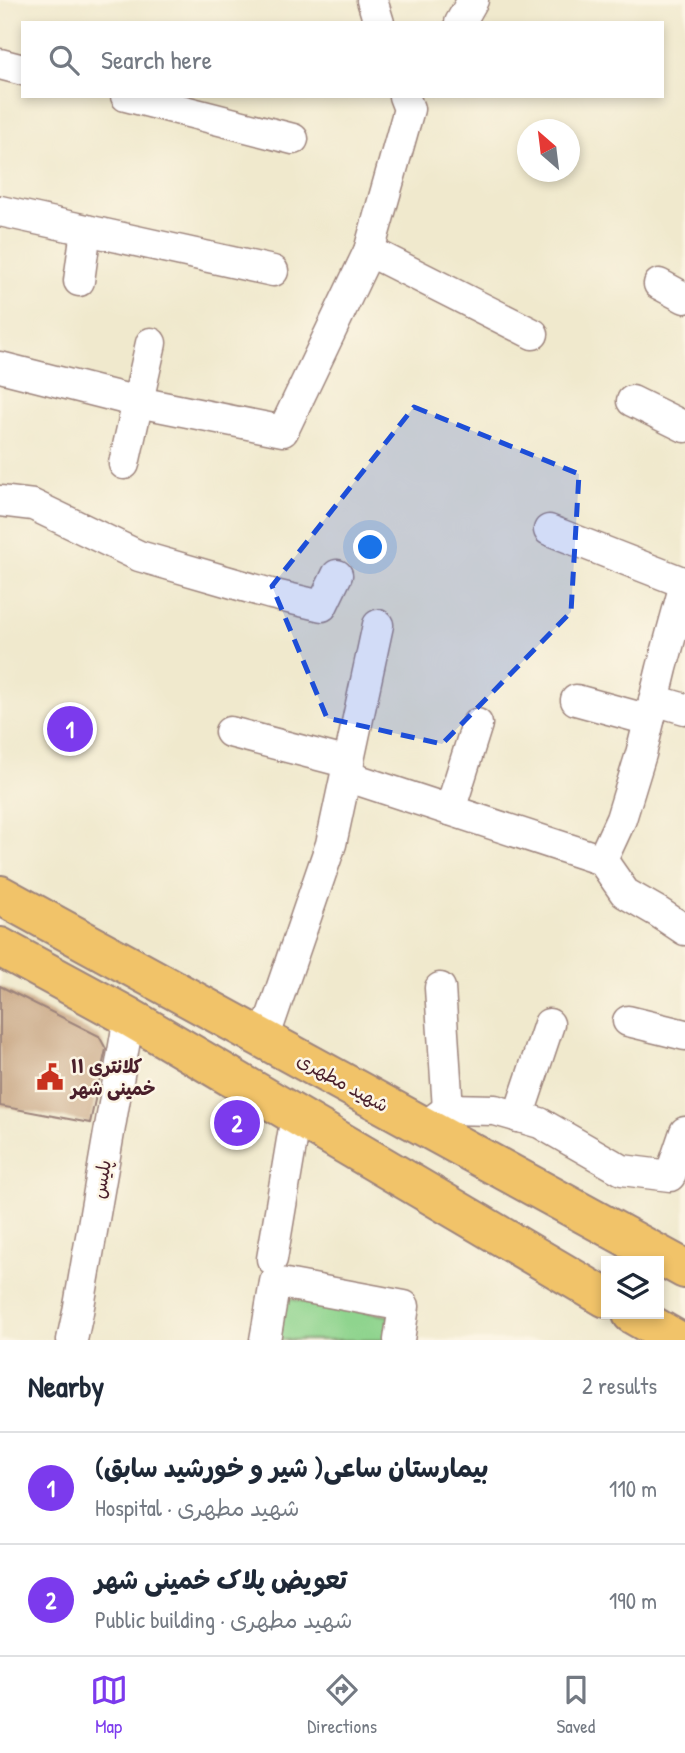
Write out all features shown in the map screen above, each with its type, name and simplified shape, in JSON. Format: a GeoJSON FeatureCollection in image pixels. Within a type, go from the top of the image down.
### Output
{"type":"FeatureCollection","features":[{"type":"Feature","properties":{"kind":"main road","name":"شهید مطهری"},"geometry":{"type":"LineString","coordinates":[[0,895],[264,1039],[436,1118],[685,1269]]}},
{"type":"Feature","properties":{"kind":"main road"},"geometry":{"type":"LineString","coordinates":[[0,947],[129,1017],[601,1295]]}},
{"type":"Feature","properties":{"kind":"main road"},"geometry":{"type":"LineString","coordinates":[[641,1319],[677,1340]]}},
{"type":"Feature","properties":{"kind":"street"},"geometry":{"type":"LineString","coordinates":[[372,0],[378,21]]}},
{"type":"Feature","properties":{"kind":"street"},"geometry":{"type":"LineString","coordinates":[[461,21],[473,0]]}},
{"type":"Feature","properties":{"kind":"street"},"geometry":{"type":"LineString","coordinates":[[0,64],[21,69]]}},
{"type":"Feature","properties":{"kind":"street"},"geometry":{"type":"LineString","coordinates":[[134,98],[293,139]]}},
{"type":"Feature","properties":{"kind":"street"},"geometry":{"type":"LineString","coordinates":[[0,366],[138,402],[283,431],[369,251],[410,101]]}},
{"type":"Feature","properties":{"kind":"street"},"geometry":{"type":"LineString","coordinates":[[0,211],[273,271]]}},
{"type":"Feature","properties":{"kind":"street"},"geometry":{"type":"LineString","coordinates":[[79,281],[86,230]]}},
{"type":"Feature","properties":{"kind":"street"},"geometry":{"type":"LineString","coordinates":[[369,251],[533,334]]}},
{"type":"Feature","properties":{"kind":"street"},"geometry":{"type":"LineString","coordinates":[[124,464],[151,343]]}},
{"type":"Feature","properties":{"kind":"street"},"geometry":{"type":"LineString","coordinates":[[632,401],[685,427]]}},
{"type":"Feature","properties":{"kind":"street"},"geometry":{"type":"LineString","coordinates":[[0,501],[33,505],[139,556],[321,606],[337,575]]}},
{"type":"Feature","properties":{"kind":"street"},"geometry":{"type":"LineString","coordinates":[[549,530],[685,584],[641,754],[621,819],[602,860]]}},
{"type":"Feature","properties":{"kind":"street"},"geometry":{"type":"LineString","coordinates":[[264,1039],[331,844],[378,625]]}},
{"type":"Feature","properties":{"kind":"street"},"geometry":{"type":"LineString","coordinates":[[576,700],[652,710],[685,709]]}},
{"type":"Feature","properties":{"kind":"street"},"geometry":{"type":"LineString","coordinates":[[450,810],[477,724]]}},
{"type":"Feature","properties":{"kind":"street"},"geometry":{"type":"LineString","coordinates":[[230,732],[348,769],[450,810],[602,860],[625,893],[685,930]]}},
{"type":"Feature","properties":{"kind":"street"},"geometry":{"type":"LineString","coordinates":[[440,988],[436,1118],[495,1110],[540,1123],[622,1170],[678,1180],[685,1132]]}},
{"type":"Feature","properties":{"kind":"street","name":"پلیس"},"geometry":{"type":"LineString","coordinates":[[72,1340],[129,1017]]}},
{"type":"Feature","properties":{"kind":"street"},"geometry":{"type":"LineString","coordinates":[[628,1021],[685,1035]]}},
{"type":"Feature","properties":{"kind":"street"},"geometry":{"type":"LineString","coordinates":[[518,1116],[549,1024]]}},
{"type":"Feature","properties":{"kind":"street"},"geometry":{"type":"LineString","coordinates":[[272,1259],[296,1116]]}},
{"type":"Feature","properties":{"kind":"street"},"geometry":{"type":"LineString","coordinates":[[265,1340],[275,1282],[404,1306],[399,1340]]}},
{"type":"Feature","properties":{"kind":"highlighted area"},"geometry":{"type":"Polygon","coordinates":[[[414,407],[579,474],[571,612],[442,744],[327,718],[272,586],[414,407]]]}},
{"type":"Feature","properties":{"kind":"green space"},"geometry":{"type":"Polygon","coordinates":[[[286,1298],[390,1316],[385,1340],[278,1340],[286,1298]]]}},
{"type":"Feature","properties":{"kind":"building","name":"کلانتری ۱۱ خمینی شهر"},"geometry":{"type":"Polygon","coordinates":[[[0,986],[99,1036],[106,1049],[90,1123],[0,1106],[0,986]]]}},
{"type":"Feature","properties":{"kind":"place","name":"(بیمارستان ساعی( شیر و خورشید سابق"},"geometry":{"type":"Point","coordinates":[70,729]}},
{"type":"Feature","properties":{"kind":"place","name":"کلانتری ۱۱ خمینی شهر"},"geometry":{"type":"Point","coordinates":[50,1077]}},
{"type":"Feature","properties":{"kind":"place","name":"تعویض پلاک خمینی شهر"},"geometry":{"type":"Point","coordinates":[237,1123]}}]}
